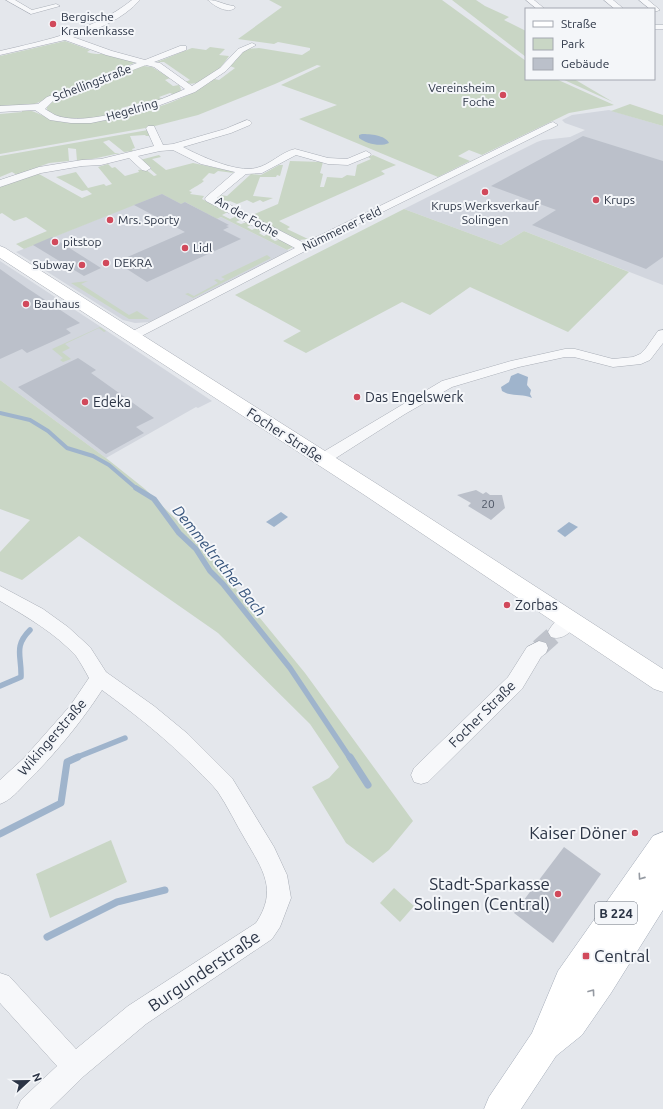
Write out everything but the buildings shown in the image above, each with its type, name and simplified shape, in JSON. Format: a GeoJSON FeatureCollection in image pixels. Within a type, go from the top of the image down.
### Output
{"type":"FeatureCollection","features":[{"type":"Feature","properties":{"kind":"main road","name":"Focher Straße"},"geometry":{"type":"LineString","coordinates":[[0,251],[323,459],[563,626],[663,682]]}},
{"type":"Feature","properties":{"kind":"main road","name":"B 224"},"geometry":{"type":"LineString","coordinates":[[501,1109],[544,1045],[569,982],[663,845]]}},
{"type":"Feature","properties":{"kind":"main road","name":"B 224"},"geometry":{"type":"LineString","coordinates":[[544,1045],[574,1018],[600,982],[663,883]]}},
{"type":"Feature","properties":{"kind":"street"},"geometry":{"type":"LineString","coordinates":[[10,0],[31,12],[56,6]]}},
{"type":"Feature","properties":{"kind":"street"},"geometry":{"type":"LineString","coordinates":[[0,53],[86,31],[128,8],[136,0]]}},
{"type":"Feature","properties":{"kind":"street"},"geometry":{"type":"LineString","coordinates":[[212,0],[222,7],[231,8]]}},
{"type":"Feature","properties":{"kind":"street"},"geometry":{"type":"LineString","coordinates":[[530,0],[540,8]]}},
{"type":"Feature","properties":{"kind":"street"},"geometry":{"type":"LineString","coordinates":[[608,0],[619,8]]}},
{"type":"Feature","properties":{"kind":"street"},"geometry":{"type":"LineString","coordinates":[[643,0],[653,8]]}},
{"type":"Feature","properties":{"kind":"street"},"geometry":{"type":"LineString","coordinates":[[65,37],[109,53],[157,65],[192,90]]}},
{"type":"Feature","properties":{"kind":"street","name":"Hegelring"},"geometry":{"type":"LineString","coordinates":[[40,107],[42,112],[52,118],[68,121],[87,121],[136,110],[192,90],[224,69],[241,49],[252,45]]}},
{"type":"Feature","properties":{"kind":"street","name":"Schellingstraße"},"geometry":{"type":"LineString","coordinates":[[40,107],[50,99],[183,48]]}},
{"type":"Feature","properties":{"kind":"street"},"geometry":{"type":"LineString","coordinates":[[0,109],[40,107]]}},
{"type":"Feature","properties":{"kind":"street"},"geometry":{"type":"LineString","coordinates":[[0,184],[46,168],[101,162],[160,148],[174,147],[228,131],[247,123]]}},
{"type":"Feature","properties":{"kind":"street","name":"Nümmener Feld"},"geometry":{"type":"LineString","coordinates":[[132,337],[304,248],[553,125]]}},
{"type":"Feature","properties":{"kind":"street"},"geometry":{"type":"LineString","coordinates":[[151,128],[160,148]]}},
{"type":"Feature","properties":{"kind":"street"},"geometry":{"type":"LineString","coordinates":[[174,147],[205,162],[243,171],[258,171],[298,149],[328,161],[348,162],[366,154]]}},
{"type":"Feature","properties":{"kind":"street"},"geometry":{"type":"LineString","coordinates":[[131,155],[146,168]]}},
{"type":"Feature","properties":{"kind":"street","name":"An der Foche"},"geometry":{"type":"LineString","coordinates":[[243,171],[210,199],[304,248]]}},
{"type":"Feature","properties":{"kind":"street"},"geometry":{"type":"LineString","coordinates":[[323,459],[400,410],[447,384],[516,364],[565,353],[575,353],[613,363],[636,361],[645,357],[663,334]]}},
{"type":"Feature","properties":{"kind":"street","name":"Burgunderstraße"},"geometry":{"type":"LineString","coordinates":[[0,593],[37,614],[67,635],[82,652],[99,678],[147,712],[180,740],[225,785],[266,854],[276,875],[279,898],[272,919],[264,931],[137,1015],[30,1109]]}},
{"type":"Feature","properties":{"kind":"street","name":"Focher Straße"},"geometry":{"type":"LineString","coordinates":[[421,775],[515,683],[534,652],[539,648]]}},
{"type":"Feature","properties":{"kind":"street","name":"Wikingerstraße"},"geometry":{"type":"LineString","coordinates":[[0,794],[31,764],[77,712],[99,678]]}},
{"type":"Feature","properties":{"kind":"street"},"geometry":{"type":"LineString","coordinates":[[0,985],[75,1068]]}},
{"type":"Feature","properties":{"kind":"shaded area"},"geometry":{"type":"Polygon","coordinates":[[[609,110],[663,126],[663,285],[524,231],[501,245],[404,209],[537,142],[570,137],[585,130],[565,123],[562,120],[572,115],[609,110]]]}},
{"type":"Feature","properties":{"kind":"shaded area"},"geometry":{"type":"Polygon","coordinates":[[[165,192],[217,219],[221,217],[289,251],[161,318],[151,322],[135,323],[123,320],[16,252],[165,192]]]}},
{"type":"Feature","properties":{"kind":"shaded area"},"geometry":{"type":"Polygon","coordinates":[[[0,261],[212,401],[198,408],[196,407],[106,458],[0,380],[0,261]]]}},
{"type":"Feature","properties":{"kind":"green space"},"geometry":{"type":"Polygon","coordinates":[[[269,0],[442,0],[525,60],[525,80],[558,80],[614,105],[569,113],[482,155],[469,150],[458,156],[470,161],[438,177],[299,119],[337,105],[281,85],[321,66],[317,65],[275,84],[198,115],[151,127],[0,154],[0,114],[22,112],[22,109],[33,111],[52,120],[79,123],[120,117],[163,105],[200,89],[214,79],[219,80],[235,68],[230,66],[246,49],[259,48],[302,55],[310,50],[310,48],[278,42],[274,44],[238,39],[282,7],[269,0]]]}},
{"type":"Feature","properties":{"kind":"green space"},"geometry":{"type":"Polygon","coordinates":[[[452,0],[476,0],[485,6],[509,17],[504,20],[525,30],[525,56],[452,0]]]}},
{"type":"Feature","properties":{"kind":"green space"},"geometry":{"type":"Polygon","coordinates":[[[65,41],[90,50],[87,52],[93,54],[114,56],[133,61],[134,63],[32,105],[0,107],[0,56],[65,41]]]}},
{"type":"Feature","properties":{"kind":"green space"},"geometry":{"type":"Polygon","coordinates":[[[210,47],[225,49],[219,55],[229,56],[216,72],[198,83],[193,84],[185,82],[190,80],[164,62],[157,62],[192,48],[206,50],[210,47]]]}},
{"type":"Feature","properties":{"kind":"green space"},"geometry":{"type":"Polygon","coordinates":[[[144,66],[152,67],[170,78],[165,80],[173,86],[179,85],[181,89],[180,92],[175,95],[170,93],[159,97],[162,99],[155,103],[150,101],[121,108],[125,111],[86,119],[66,119],[48,112],[46,106],[53,100],[81,88],[85,90],[131,72],[128,71],[144,66]]]}},
{"type":"Feature","properties":{"kind":"green space"},"geometry":{"type":"Polygon","coordinates":[[[564,80],[576,80],[613,102],[564,80]]]}},
{"type":"Feature","properties":{"kind":"green space"},"geometry":{"type":"Polygon","coordinates":[[[630,104],[663,115],[663,126],[611,111],[630,104]]]}},
{"type":"Feature","properties":{"kind":"green space"},"geometry":{"type":"Polygon","coordinates":[[[148,130],[151,136],[130,136],[135,148],[132,149],[133,151],[124,152],[109,140],[103,142],[115,153],[120,153],[77,161],[76,149],[68,148],[69,161],[49,163],[17,175],[12,172],[0,177],[0,156],[148,130]]]}},
{"type":"Feature","properties":{"kind":"green space"},"geometry":{"type":"Polygon","coordinates":[[[159,155],[161,157],[152,159],[166,170],[193,163],[231,171],[234,173],[218,171],[214,174],[209,173],[202,180],[204,181],[201,184],[189,191],[192,192],[190,194],[204,196],[202,199],[228,212],[222,215],[230,219],[237,216],[242,219],[236,222],[241,224],[247,222],[253,224],[247,227],[252,230],[258,227],[264,230],[259,233],[264,236],[270,233],[275,236],[270,238],[275,241],[281,239],[293,247],[287,250],[221,217],[217,219],[185,202],[181,204],[162,194],[24,249],[16,244],[47,231],[26,217],[14,221],[2,213],[0,214],[0,186],[34,174],[39,174],[82,198],[92,194],[87,190],[82,191],[56,177],[76,172],[88,188],[104,184],[106,186],[112,184],[98,167],[108,164],[112,168],[115,167],[125,176],[139,172],[138,170],[145,169],[154,176],[157,175],[140,160],[159,155]]]}},
{"type":"Feature","properties":{"kind":"green space"},"geometry":{"type":"Polygon","coordinates":[[[373,155],[396,165],[381,171],[385,174],[279,221],[290,227],[287,229],[308,239],[299,240],[250,216],[278,204],[290,161],[323,162],[320,173],[323,174],[320,187],[324,187],[327,177],[342,178],[347,175],[355,176],[357,165],[371,159],[368,157],[373,155]]]}},
{"type":"Feature","properties":{"kind":"green space"},"geometry":{"type":"Polygon","coordinates":[[[279,165],[283,165],[280,176],[260,177],[253,196],[273,198],[263,202],[260,200],[253,203],[247,200],[237,204],[230,201],[224,203],[217,198],[220,195],[227,196],[251,174],[261,175],[279,165]]]}},
{"type":"Feature","properties":{"kind":"green space"},"geometry":{"type":"Polygon","coordinates":[[[404,209],[501,245],[524,231],[629,272],[568,332],[470,287],[430,315],[402,302],[306,353],[283,341],[301,331],[235,295],[404,209]]]}},
{"type":"Feature","properties":{"kind":"green space"},"geometry":{"type":"Polygon","coordinates":[[[267,255],[271,258],[193,298],[185,294],[188,293],[194,296],[218,283],[214,280],[217,279],[221,281],[225,279],[221,277],[267,255]]]}},
{"type":"Feature","properties":{"kind":"green space"},"geometry":{"type":"Polygon","coordinates":[[[88,281],[81,284],[129,315],[137,311],[149,319],[129,319],[71,283],[88,281]]]}},
{"type":"Feature","properties":{"kind":"green space"},"geometry":{"type":"Polygon","coordinates":[[[100,327],[106,331],[104,332],[99,328],[65,344],[70,348],[62,352],[71,359],[63,362],[60,360],[63,358],[52,349],[100,327]]]}},
{"type":"Feature","properties":{"kind":"green space"},"geometry":{"type":"Polygon","coordinates":[[[0,380],[106,458],[145,489],[192,535],[305,673],[413,821],[389,850],[373,863],[346,843],[312,787],[329,778],[339,767],[310,724],[218,633],[79,536],[22,580],[0,571],[0,552],[30,520],[0,509],[0,380]]]}},
{"type":"Feature","properties":{"kind":"green space"},"geometry":{"type":"Polygon","coordinates":[[[111,840],[127,882],[50,918],[36,874],[111,840]]]}},
{"type":"Feature","properties":{"kind":"green space"},"geometry":{"type":"Polygon","coordinates":[[[394,888],[414,906],[400,922],[380,903],[394,888]]]}},
{"type":"Feature","properties":{"kind":"water"},"geometry":{"type":"Polygon","coordinates":[[[362,134],[384,138],[389,143],[378,145],[370,143],[359,138],[359,135],[362,134]]]}},
{"type":"Feature","properties":{"kind":"water"},"geometry":{"type":"Polygon","coordinates":[[[518,373],[528,377],[527,385],[531,390],[530,394],[532,398],[509,394],[502,391],[501,387],[509,382],[511,376],[518,373]]]}},
{"type":"Feature","properties":{"kind":"water"},"geometry":{"type":"Polygon","coordinates":[[[281,512],[288,517],[274,527],[266,522],[281,512]]]}},
{"type":"Feature","properties":{"kind":"water"},"geometry":{"type":"Polygon","coordinates":[[[569,522],[578,527],[565,537],[557,531],[569,522]]]}},
{"type":"Feature","properties":{"kind":"waterway","name":"Demmeltrather Bach"},"geometry":{"type":"LineString","coordinates":[[0,413],[30,420],[48,431],[67,448],[93,456],[109,465],[137,489]]}},
{"type":"Feature","properties":{"kind":"waterway","name":"Demmeltrather Bach"},"geometry":{"type":"LineString","coordinates":[[136,488],[154,499],[179,533],[196,549],[210,571],[223,584],[290,668],[350,758]]}},
{"type":"Feature","properties":{"kind":"waterway"},"geometry":{"type":"LineString","coordinates":[[0,686],[21,677],[20,647],[25,636],[30,630]]}},
{"type":"Feature","properties":{"kind":"waterway"},"geometry":{"type":"LineString","coordinates":[[75,758],[125,738]]}},
{"type":"Feature","properties":{"kind":"waterway"},"geometry":{"type":"LineString","coordinates":[[0,834],[61,803],[67,762],[78,757]]}},
{"type":"Feature","properties":{"kind":"waterway","name":"Demmeltrather Bach"},"geometry":{"type":"LineString","coordinates":[[350,757],[368,785]]}},
{"type":"Feature","properties":{"kind":"waterway"},"geometry":{"type":"LineString","coordinates":[[47,937],[117,902],[165,890]]}},
{"type":"Feature","properties":{"kind":"tunnel"},"geometry":{"type":"LineString","coordinates":[[539,648],[557,632]]}},
{"type":"Feature","properties":{"kind":"place","name":"Bergische Krankenkasse"},"geometry":{"type":"Point","coordinates":[53,24]}},
{"type":"Feature","properties":{"kind":"place","name":"Vereinsheim Foche"},"geometry":{"type":"Point","coordinates":[503,95]}},
{"type":"Feature","properties":{"kind":"place","name":"Krups Werksverkauf Solingen"},"geometry":{"type":"Point","coordinates":[485,192]}},
{"type":"Feature","properties":{"kind":"place","name":"Krups"},"geometry":{"type":"Point","coordinates":[596,200]}},
{"type":"Feature","properties":{"kind":"place","name":"Mrs. Sporty"},"geometry":{"type":"Point","coordinates":[110,220]}},
{"type":"Feature","properties":{"kind":"place","name":"pitstop"},"geometry":{"type":"Point","coordinates":[55,242]}},
{"type":"Feature","properties":{"kind":"place","name":"Lidl"},"geometry":{"type":"Point","coordinates":[185,248]}},
{"type":"Feature","properties":{"kind":"place","name":"DEKRA"},"geometry":{"type":"Point","coordinates":[106,263]}},
{"type":"Feature","properties":{"kind":"place","name":"Subway"},"geometry":{"type":"Point","coordinates":[82,265]}},
{"type":"Feature","properties":{"kind":"place","name":"Bauhaus"},"geometry":{"type":"Point","coordinates":[26,304]}},
{"type":"Feature","properties":{"kind":"place","name":"Das Engelswerk"},"geometry":{"type":"Point","coordinates":[357,397]}},
{"type":"Feature","properties":{"kind":"place","name":"Edeka"},"geometry":{"type":"Point","coordinates":[85,402]}},
{"type":"Feature","properties":{"kind":"place","name":"Zorbas"},"geometry":{"type":"Point","coordinates":[507,605]}},
{"type":"Feature","properties":{"kind":"place","name":"Kaiser Döner"},"geometry":{"type":"Point","coordinates":[635,833]}},
{"type":"Feature","properties":{"kind":"place","name":"Stadt-Sparkasse Solingen (Central)"},"geometry":{"type":"Point","coordinates":[558,894]}},
{"type":"Feature","properties":{"kind":"place","name":"Central"},"geometry":{"type":"Point","coordinates":[586,956]}}]}
